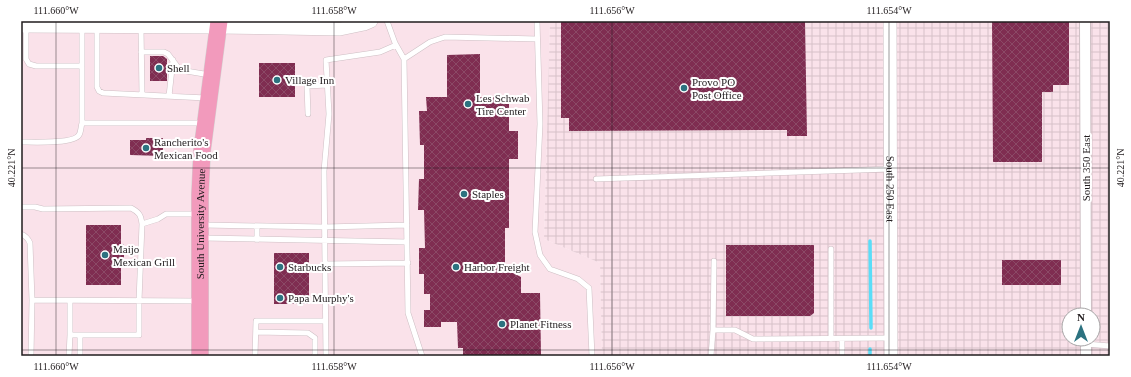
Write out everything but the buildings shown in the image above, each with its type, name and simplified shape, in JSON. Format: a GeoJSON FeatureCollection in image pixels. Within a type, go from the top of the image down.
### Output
{"type":"FeatureCollection","features":[{"type":"Feature","properties":{"kind":"highway","name":"South University Avenue"},"geometry":{"type":"LineString","coordinates":[[200,356],[200,226],[202,151],[218,24]]}},
{"type":"Feature","properties":{"kind":"street"},"geometry":{"type":"LineString","coordinates":[[24,26],[41,24],[97,26],[141,24],[218,24],[340,29],[371,21]]}},
{"type":"Feature","properties":{"kind":"street","name":"South 250 East"},"geometry":{"type":"LineString","coordinates":[[890,21],[891,356]]}},
{"type":"Feature","properties":{"kind":"street","name":"South 350 East"},"geometry":{"type":"LineString","coordinates":[[1085,21],[1086,307]]}},
{"type":"Feature","properties":{"kind":"lane"},"geometry":{"type":"LineString","coordinates":[[387,21],[396,45],[404,59],[408,314],[422,356]]}},
{"type":"Feature","properties":{"kind":"lane"},"geometry":{"type":"LineString","coordinates":[[537,21],[540,124],[535,232],[540,255],[550,269],[578,279],[589,288],[592,356]]}},
{"type":"Feature","properties":{"kind":"lane"},"geometry":{"type":"LineString","coordinates":[[141,24],[142,95]]}},
{"type":"Feature","properties":{"kind":"lane"},"geometry":{"type":"LineString","coordinates":[[24,26],[26,59],[29,64],[36,66],[82,66]]}},
{"type":"Feature","properties":{"kind":"lane"},"geometry":{"type":"LineString","coordinates":[[21,142],[67,141],[75,139],[79,135],[82,123],[82,26]]}},
{"type":"Feature","properties":{"kind":"lane"},"geometry":{"type":"LineString","coordinates":[[97,26],[99,91],[103,93],[208,98]]}},
{"type":"Feature","properties":{"kind":"lane"},"geometry":{"type":"LineString","coordinates":[[404,59],[430,42],[445,37],[537,39]]}},
{"type":"Feature","properties":{"kind":"lane"},"geometry":{"type":"LineString","coordinates":[[326,356],[324,171],[329,114],[326,60],[380,52],[396,45]]}},
{"type":"Feature","properties":{"kind":"lane"},"geometry":{"type":"LineString","coordinates":[[141,52],[168,54],[180,70],[211,75]]}},
{"type":"Feature","properties":{"kind":"lane"},"geometry":{"type":"LineString","coordinates":[[169,96],[173,60]]}},
{"type":"Feature","properties":{"kind":"lane"},"geometry":{"type":"LineString","coordinates":[[308,114],[307,86],[327,85]]}},
{"type":"Feature","properties":{"kind":"lane"},"geometry":{"type":"LineString","coordinates":[[82,123],[205,123]]}},
{"type":"Feature","properties":{"kind":"lane"},"geometry":{"type":"LineString","coordinates":[[596,179],[891,169]]}},
{"type":"Feature","properties":{"kind":"lane"},"geometry":{"type":"LineString","coordinates":[[21,207],[35,207],[43,209],[131,208],[137,211],[141,216],[139,335],[70,335]]}},
{"type":"Feature","properties":{"kind":"lane"},"geometry":{"type":"LineString","coordinates":[[142,224],[158,219],[166,214],[200,226],[257,240],[407,242]]}},
{"type":"Feature","properties":{"kind":"lane"},"geometry":{"type":"LineString","coordinates":[[200,226],[324,227],[407,225]]}},
{"type":"Feature","properties":{"kind":"lane"},"geometry":{"type":"LineString","coordinates":[[257,226],[257,240]]}},
{"type":"Feature","properties":{"kind":"lane"},"geometry":{"type":"LineString","coordinates":[[21,234],[29,239],[30,243],[32,300],[31,356]]}},
{"type":"Feature","properties":{"kind":"lane"},"geometry":{"type":"LineString","coordinates":[[831,249],[831,339]]}},
{"type":"Feature","properties":{"kind":"lane"},"geometry":{"type":"LineString","coordinates":[[712,356],[714,261]]}},
{"type":"Feature","properties":{"kind":"lane"},"geometry":{"type":"LineString","coordinates":[[325,264],[408,263]]}},
{"type":"Feature","properties":{"kind":"lane"},"geometry":{"type":"LineString","coordinates":[[32,300],[200,301]]}},
{"type":"Feature","properties":{"kind":"lane"},"geometry":{"type":"LineString","coordinates":[[69,356],[70,301]]}},
{"type":"Feature","properties":{"kind":"lane"},"geometry":{"type":"LineString","coordinates":[[255,356],[256,320],[326,321]]}},
{"type":"Feature","properties":{"kind":"lane"},"geometry":{"type":"LineString","coordinates":[[713,330],[735,330],[753,339],[891,338]]}},
{"type":"Feature","properties":{"kind":"lane"},"geometry":{"type":"LineString","coordinates":[[256,332],[308,333],[315,338],[314,356]]}},
{"type":"Feature","properties":{"kind":"lane"},"geometry":{"type":"LineString","coordinates":[[80,335],[80,356]]}},
{"type":"Feature","properties":{"kind":"lane"},"geometry":{"type":"LineString","coordinates":[[842,339],[842,356]]}},
{"type":"Feature","properties":{"kind":"shaded area"},"geometry":{"type":"Polygon","coordinates":[[[21,21],[550,21],[544,239],[600,263],[602,356],[21,356],[21,21]]]}},
{"type":"Feature","properties":{"kind":"shaded area"},"geometry":{"type":"Polygon","coordinates":[[[550,21],[1110,21],[1110,356],[602,356],[600,263],[544,239],[550,21]]]}},
{"type":"Feature","properties":{"kind":"waterway"},"geometry":{"type":"LineString","coordinates":[[870,241],[871,328]]}},
{"type":"Feature","properties":{"kind":"waterway"},"geometry":{"type":"LineString","coordinates":[[870,349],[870,356]]}},
{"type":"Feature","properties":{"kind":"place","name":"Shell"},"geometry":{"type":"Point","coordinates":[159,68]}},
{"type":"Feature","properties":{"kind":"place","name":"Village Inn"},"geometry":{"type":"Point","coordinates":[277,80]}},
{"type":"Feature","properties":{"kind":"place","name":"Provo PO Post Office"},"geometry":{"type":"Point","coordinates":[684,88]}},
{"type":"Feature","properties":{"kind":"place","name":"Les Schwab Tire Center"},"geometry":{"type":"Point","coordinates":[468,104]}},
{"type":"Feature","properties":{"kind":"place","name":"Rancherito's Mexican Food"},"geometry":{"type":"Point","coordinates":[146,148]}},
{"type":"Feature","properties":{"kind":"place","name":"Staples"},"geometry":{"type":"Point","coordinates":[464,194]}},
{"type":"Feature","properties":{"kind":"place","name":"Maijo Mexican Grill"},"geometry":{"type":"Point","coordinates":[105,255]}},
{"type":"Feature","properties":{"kind":"place","name":"Starbucks"},"geometry":{"type":"Point","coordinates":[280,267]}},
{"type":"Feature","properties":{"kind":"place","name":"Harbor Freight"},"geometry":{"type":"Point","coordinates":[456,267]}},
{"type":"Feature","properties":{"kind":"place","name":"Papa Murphy's"},"geometry":{"type":"Point","coordinates":[280,298]}},
{"type":"Feature","properties":{"kind":"place","name":"Planet Fitness"},"geometry":{"type":"Point","coordinates":[502,324]}}]}
